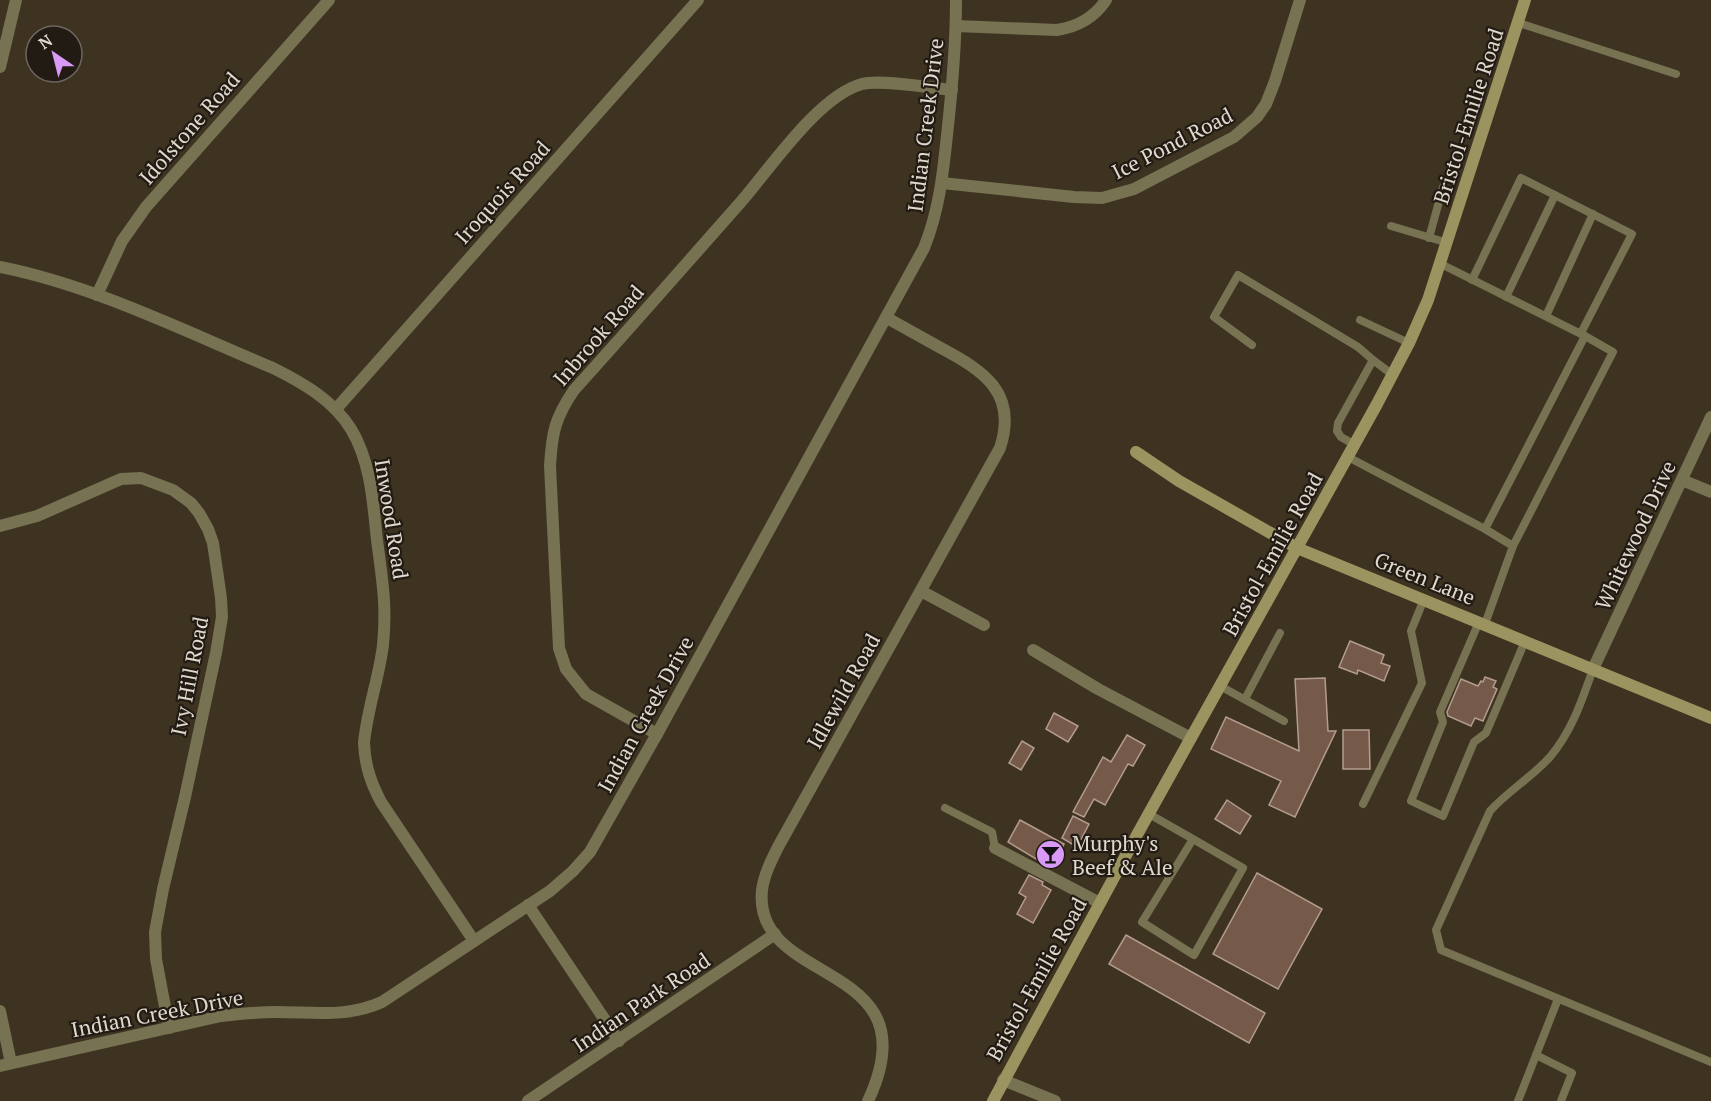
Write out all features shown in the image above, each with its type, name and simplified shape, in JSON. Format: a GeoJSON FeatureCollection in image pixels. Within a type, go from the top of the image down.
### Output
{"type":"FeatureCollection","features":[{"type":"Feature","properties":{"kind":"street"},"geometry":{"type":"LineString","coordinates":[[0,67],[16,0]]}},
{"type":"Feature","properties":{"kind":"street","name":"Idolstone Road"},"geometry":{"type":"LineString","coordinates":[[97,295],[122,241],[146,207],[329,0]]}},
{"type":"Feature","properties":{"kind":"street","name":"Iroquois Road"},"geometry":{"type":"LineString","coordinates":[[336,409],[698,0]]}},
{"type":"Feature","properties":{"kind":"street","name":"Indian Creek Drive"},"geometry":{"type":"LineString","coordinates":[[6,1065],[221,1016],[252,1012],[338,1014],[369,1008],[382,1002],[528,905],[573,871],[590,852],[924,248],[933,226],[942,183],[952,90],[956,0]]}},
{"type":"Feature","properties":{"kind":"street"},"geometry":{"type":"LineString","coordinates":[[956,26],[1056,30],[1070,28],[1091,17],[1106,0]]}},
{"type":"Feature","properties":{"kind":"street","name":"Ice Pond Road"},"geometry":{"type":"LineString","coordinates":[[942,183],[1102,198],[1134,189],[1234,137],[1257,117],[1266,104],[1275,81],[1300,0]]}},
{"type":"Feature","properties":{"kind":"street","name":"Bristol-Emilie Road"},"geometry":{"type":"LineString","coordinates":[[993,1101],[1409,343],[1441,264],[1525,0]]}},
{"type":"Feature","properties":{"kind":"street","name":"Inbrook Road"},"geometry":{"type":"LineString","coordinates":[[657,734],[586,694],[566,669],[559,648],[550,466],[555,423],[574,390],[756,185],[796,136],[832,100],[843,92],[871,82],[952,90]]}},
{"type":"Feature","properties":{"kind":"street","name":"Inwood Road"},"geometry":{"type":"LineString","coordinates":[[0,267],[43,276],[97,295],[273,368],[324,398],[336,409],[351,429],[367,469],[386,609],[383,647],[364,743],[364,757],[370,781],[381,802],[474,941]]}},
{"type":"Feature","properties":{"kind":"street","name":"Idlewild Road"},"geometry":{"type":"LineString","coordinates":[[868,1101],[884,1054],[880,1025],[875,1015],[848,985],[795,955],[775,934],[768,922],[762,903],[766,870],[1000,448],[1006,423],[1000,394],[984,375],[965,361],[887,318]]}},
{"type":"Feature","properties":{"kind":"street","name":"Whitewood Drive"},"geometry":{"type":"LineString","coordinates":[[1593,669],[1711,417]]}},
{"type":"Feature","properties":{"kind":"street","name":"Green Lane"},"geometry":{"type":"LineString","coordinates":[[1136,452],[1179,481],[1297,548],[1711,718]]}},
{"type":"Feature","properties":{"kind":"street","name":"Ivy Hill Road"},"geometry":{"type":"LineString","coordinates":[[0,526],[37,516],[121,479],[141,478],[173,490],[191,503],[208,529],[213,543],[222,617],[155,932],[157,968],[169,1028]]}},
{"type":"Feature","properties":{"kind":"street"},"geometry":{"type":"LineString","coordinates":[[1682,480],[1711,492]]}},
{"type":"Feature","properties":{"kind":"street"},"geometry":{"type":"LineString","coordinates":[[921,591],[984,625]]}},
{"type":"Feature","properties":{"kind":"street"},"geometry":{"type":"LineString","coordinates":[[1033,650],[1191,738]]}},
{"type":"Feature","properties":{"kind":"street"},"geometry":{"type":"LineString","coordinates":[[995,848],[1100,903]]}},
{"type":"Feature","properties":{"kind":"street"},"geometry":{"type":"LineString","coordinates":[[528,905],[619,1041]]}},
{"type":"Feature","properties":{"kind":"street","name":"Indian Park Road"},"geometry":{"type":"LineString","coordinates":[[528,1101],[775,934]]}},
{"type":"Feature","properties":{"kind":"street"},"geometry":{"type":"LineString","coordinates":[[0,1011],[6,1065]]}},
{"type":"Feature","properties":{"kind":"street"},"geometry":{"type":"LineString","coordinates":[[1003,1080],[1054,1101]]}},
{"type":"Feature","properties":{"kind":"lane"},"geometry":{"type":"LineString","coordinates":[[1519,23],[1676,74]]}},
{"type":"Feature","properties":{"kind":"lane"},"geometry":{"type":"LineString","coordinates":[[1472,280],[1521,178],[1632,234],[1485,529]]}},
{"type":"Feature","properties":{"kind":"lane"},"geometry":{"type":"LineString","coordinates":[[1429,238],[1443,187]]}},
{"type":"Feature","properties":{"kind":"lane"},"geometry":{"type":"LineString","coordinates":[[1506,297],[1555,195]]}},
{"type":"Feature","properties":{"kind":"lane"},"geometry":{"type":"LineString","coordinates":[[1546,316],[1593,214]]}},
{"type":"Feature","properties":{"kind":"lane"},"geometry":{"type":"LineString","coordinates":[[1391,226],[1448,243]]}},
{"type":"Feature","properties":{"kind":"lane"},"geometry":{"type":"LineString","coordinates":[[1441,264],[1583,334],[1613,352],[1513,546],[1482,623],[1440,712],[1443,722],[1411,801],[1443,816],[1474,742],[1486,733],[1525,641]]}},
{"type":"Feature","properties":{"kind":"lane"},"geometry":{"type":"LineString","coordinates":[[1252,345],[1214,317],[1238,275],[1358,347],[1393,375]]}},
{"type":"Feature","properties":{"kind":"lane"},"geometry":{"type":"LineString","coordinates":[[1359,320],[1409,343]]}},
{"type":"Feature","properties":{"kind":"lane"},"geometry":{"type":"LineString","coordinates":[[1355,445],[1341,437],[1337,431],[1338,423],[1373,360]]}},
{"type":"Feature","properties":{"kind":"lane"},"geometry":{"type":"LineString","coordinates":[[1348,457],[1513,546]]}},
{"type":"Feature","properties":{"kind":"lane"},"geometry":{"type":"LineString","coordinates":[[1363,804],[1422,683],[1411,631],[1424,599]]}},
{"type":"Feature","properties":{"kind":"lane"},"geometry":{"type":"LineString","coordinates":[[1245,699],[1280,633]]}},
{"type":"Feature","properties":{"kind":"lane"},"geometry":{"type":"LineString","coordinates":[[1593,669],[1576,718],[1549,758],[1490,811],[1436,930],[1441,950],[1711,1062]]}},
{"type":"Feature","properties":{"kind":"lane"},"geometry":{"type":"LineString","coordinates":[[1220,686],[1284,721]]}},
{"type":"Feature","properties":{"kind":"lane"},"geometry":{"type":"LineString","coordinates":[[945,808],[992,832],[995,848]]}},
{"type":"Feature","properties":{"kind":"lane"},"geometry":{"type":"LineString","coordinates":[[1149,814],[1193,839],[1244,868],[1194,955],[1142,922],[1193,839]]}},
{"type":"Feature","properties":{"kind":"lane"},"geometry":{"type":"LineString","coordinates":[[1518,1101],[1558,999]]}},
{"type":"Feature","properties":{"kind":"lane"},"geometry":{"type":"LineString","coordinates":[[1536,1055],[1572,1073],[1562,1101]]}},
{"type":"Feature","properties":{"kind":"building"},"geometry":{"type":"Polygon","coordinates":[[[1350,641],[1384,655],[1381,663],[1390,666],[1384,681],[1358,670],[1357,674],[1339,667],[1350,641]]]}},
{"type":"Feature","properties":{"kind":"building"},"geometry":{"type":"Polygon","coordinates":[[[1485,677],[1496,681],[1493,687],[1497,689],[1483,721],[1475,718],[1471,726],[1448,716],[1447,712],[1461,679],[1478,686],[1485,677]]]}},
{"type":"Feature","properties":{"kind":"building"},"geometry":{"type":"Polygon","coordinates":[[[1325,678],[1328,731],[1336,731],[1295,817],[1269,805],[1281,781],[1211,749],[1226,717],[1299,751],[1295,679],[1325,678]]]}},
{"type":"Feature","properties":{"kind":"building"},"geometry":{"type":"Polygon","coordinates":[[[1054,713],[1078,726],[1068,742],[1046,729],[1054,713]]]}},
{"type":"Feature","properties":{"kind":"building"},"geometry":{"type":"Polygon","coordinates":[[[1343,730],[1369,730],[1370,769],[1343,769],[1343,730]]]}},
{"type":"Feature","properties":{"kind":"building"},"geometry":{"type":"Polygon","coordinates":[[[1127,735],[1145,745],[1133,766],[1128,764],[1105,805],[1094,799],[1084,817],[1073,812],[1103,757],[1111,762],[1127,735]]]}},
{"type":"Feature","properties":{"kind":"building"},"geometry":{"type":"Polygon","coordinates":[[[1022,741],[1034,748],[1021,770],[1009,763],[1022,741]]]}},
{"type":"Feature","properties":{"kind":"building"},"geometry":{"type":"Polygon","coordinates":[[[1227,800],[1251,816],[1240,834],[1215,819],[1227,800]]]}},
{"type":"Feature","properties":{"kind":"building"},"geometry":{"type":"Polygon","coordinates":[[[1073,816],[1089,824],[1077,847],[1062,838],[1073,816]]]}},
{"type":"Feature","properties":{"kind":"building"},"geometry":{"type":"Polygon","coordinates":[[[1020,820],[1064,844],[1051,868],[1008,842],[1020,820]]]}},
{"type":"Feature","properties":{"kind":"building"},"geometry":{"type":"Polygon","coordinates":[[[1257,873],[1322,909],[1278,989],[1213,954],[1257,873]]]}},
{"type":"Feature","properties":{"kind":"building"},"geometry":{"type":"Polygon","coordinates":[[[1029,875],[1043,882],[1042,885],[1051,890],[1033,923],[1017,914],[1026,897],[1019,893],[1029,875]]]}},
{"type":"Feature","properties":{"kind":"building"},"geometry":{"type":"Polygon","coordinates":[[[1126,935],[1265,1013],[1249,1043],[1109,964],[1126,935]]]}},
{"type":"Feature","properties":{"kind":"place","name":"Murphy's Beef & Ale"},"geometry":{"type":"Point","coordinates":[1051,855]}}]}
